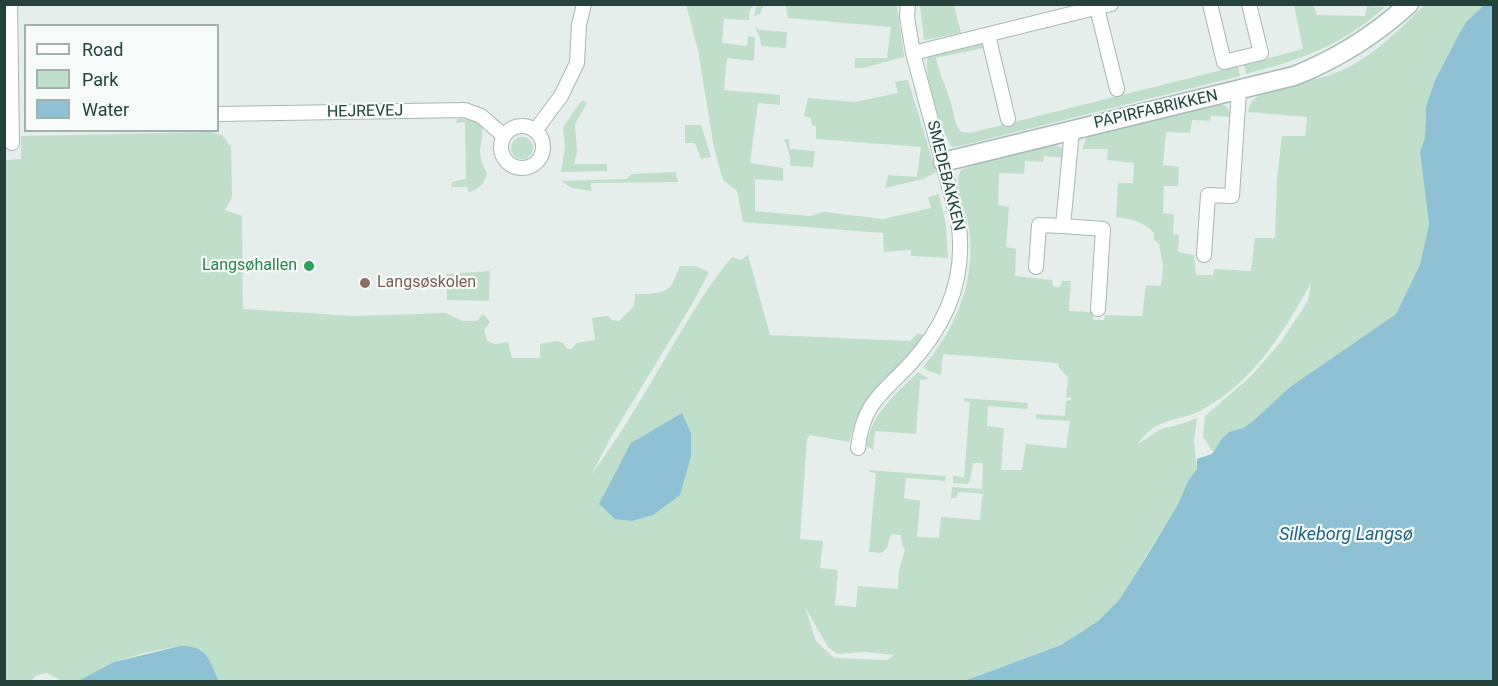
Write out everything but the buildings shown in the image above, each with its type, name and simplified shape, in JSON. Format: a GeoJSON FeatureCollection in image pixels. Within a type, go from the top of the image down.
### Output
{"type":"FeatureCollection","features":[{"type":"Feature","properties":{"kind":"street"},"geometry":{"type":"LineString","coordinates":[[10,4],[19,118],[12,143]]}},
{"type":"Feature","properties":{"kind":"street"},"geometry":{"type":"LineString","coordinates":[[535,131],[561,96],[577,63],[579,25],[584,4]]}},
{"type":"Feature","properties":{"kind":"street","name":"SMEDEBAKKEN"},"geometry":{"type":"LineString","coordinates":[[858,448],[860,427],[872,403],[912,362],[937,329],[951,302],[960,267],[962,243],[958,220],[913,54],[907,17],[908,4]]}},
{"type":"Feature","properties":{"kind":"street"},"geometry":{"type":"LineString","coordinates":[[1210,4],[1224,62],[1261,53],[1249,4]]}},
{"type":"Feature","properties":{"kind":"street","name":"PAPIRFABRIKKEN"},"geometry":{"type":"LineString","coordinates":[[943,162],[1294,76],[1322,65],[1370,37],[1409,4]]}},
{"type":"Feature","properties":{"kind":"street"},"geometry":{"type":"LineString","coordinates":[[913,54],[1104,6],[1117,89]]}},
{"type":"Feature","properties":{"kind":"street"},"geometry":{"type":"LineString","coordinates":[[988,35],[1008,119]]}},
{"type":"Feature","properties":{"kind":"street","name":"PAPIRFABRIKKEN"},"geometry":{"type":"LineString","coordinates":[[1204,255],[1208,195],[1232,196],[1239,91]]}},
{"type":"Feature","properties":{"kind":"street","name":"HEJREVEJ"},"geometry":{"type":"LineString","coordinates":[[219,114],[465,110],[481,116],[504,136]]}},
{"type":"Feature","properties":{"kind":"street"},"geometry":{"type":"LineString","coordinates":[[521,126],[535,131],[542,141],[542,152],[537,162],[527,168],[515,167],[505,160],[501,148],[504,136],[511,129],[521,126]]}},
{"type":"Feature","properties":{"kind":"street","name":"PAPIRFABRIKKEN"},"geometry":{"type":"LineString","coordinates":[[1063,226],[1072,130]]}},
{"type":"Feature","properties":{"kind":"street"},"geometry":{"type":"LineString","coordinates":[[1036,267],[1039,225],[1103,229],[1098,309]]}},
{"type":"Feature","properties":{"kind":"green space"},"geometry":{"type":"Polygon","coordinates":[[[686,5],[754,5],[750,10],[749,20],[724,19],[722,43],[747,46],[748,36],[755,38],[754,61],[727,58],[724,90],[780,95],[780,105],[758,103],[750,163],[783,168],[783,181],[755,179],[755,211],[810,216],[824,212],[883,219],[931,208],[928,197],[939,194],[946,225],[948,258],[911,256],[911,250],[884,252],[883,233],[743,222],[737,191],[723,180],[714,148],[698,50],[686,5]]]}},
{"type":"Feature","properties":{"kind":"green space"},"geometry":{"type":"Polygon","coordinates":[[[764,5],[760,14],[754,16],[756,7],[764,5]]]}},
{"type":"Feature","properties":{"kind":"green space"},"geometry":{"type":"Polygon","coordinates":[[[764,5],[897,5],[904,57],[855,68],[855,58],[887,58],[891,27],[788,18],[786,6],[764,5]]]}},
{"type":"Feature","properties":{"kind":"green space"},"geometry":{"type":"Polygon","coordinates":[[[920,5],[954,5],[961,33],[924,40],[920,5]]]}},
{"type":"Feature","properties":{"kind":"green space"},"geometry":{"type":"Polygon","coordinates":[[[1294,5],[1313,5],[1317,15],[1365,16],[1367,6],[1385,7],[1353,32],[1320,50],[1246,74],[1244,65],[1303,49],[1294,5]]]}},
{"type":"Feature","properties":{"kind":"green space"},"geometry":{"type":"Polygon","coordinates":[[[1424,5],[1484,5],[1466,22],[1435,80],[1426,106],[1425,137],[1420,152],[1429,224],[1420,266],[1396,314],[1290,387],[1253,421],[1243,428],[1229,432],[1213,452],[1203,437],[1205,416],[1250,377],[1280,343],[1308,301],[1311,283],[1269,350],[1229,392],[1201,411],[1162,423],[1144,436],[1138,444],[1161,429],[1197,418],[1194,442],[1197,469],[1119,600],[1098,621],[1061,645],[964,681],[219,682],[201,649],[180,646],[114,662],[78,681],[62,681],[47,673],[37,675],[31,681],[5,681],[5,160],[21,159],[21,136],[210,132],[222,135],[231,147],[232,197],[225,210],[242,216],[243,309],[355,316],[446,313],[462,321],[477,321],[483,314],[490,322],[484,330],[487,341],[495,344],[508,342],[512,358],[540,358],[540,344],[556,341],[563,343],[567,349],[572,349],[576,343],[595,340],[592,318],[608,316],[612,320],[619,321],[634,306],[635,294],[656,293],[669,288],[680,266],[695,266],[709,272],[591,475],[623,428],[701,300],[732,257],[741,260],[748,255],[770,335],[910,341],[918,333],[924,336],[856,418],[849,442],[810,435],[807,439],[800,539],[823,541],[820,568],[838,570],[835,605],[856,607],[858,586],[898,589],[899,570],[905,549],[901,535],[891,534],[887,548],[881,553],[869,552],[876,473],[869,470],[946,476],[945,481],[906,478],[904,498],[920,501],[917,537],[939,538],[941,517],[980,520],[984,494],[958,492],[956,498],[951,498],[952,487],[982,489],[983,463],[973,463],[970,481],[967,484],[953,483],[953,476],[964,477],[970,402],[964,401],[964,398],[1028,403],[1027,409],[988,406],[987,426],[1004,428],[1001,470],[1022,470],[1026,444],[1066,448],[1070,421],[1036,419],[1036,414],[1065,416],[1066,401],[1071,400],[1071,397],[1066,398],[1068,377],[1059,368],[1058,363],[943,354],[941,375],[923,367],[935,352],[955,318],[967,281],[970,243],[968,223],[958,182],[961,170],[970,164],[1053,144],[1062,148],[1066,158],[1044,156],[1043,162],[1025,161],[1024,174],[999,173],[998,205],[1009,207],[1006,247],[1016,249],[1015,276],[1052,280],[1053,286],[1060,287],[1062,281],[1071,281],[1069,311],[1093,312],[1093,320],[1104,320],[1105,315],[1142,316],[1146,285],[1161,286],[1163,266],[1159,244],[1154,240],[1154,233],[1146,226],[1116,217],[1118,183],[1133,183],[1134,163],[1107,160],[1108,149],[1082,149],[1087,137],[1212,105],[1222,104],[1227,107],[1232,117],[1211,116],[1210,121],[1192,120],[1190,133],[1166,132],[1163,165],[1179,167],[1178,186],[1164,186],[1163,213],[1174,214],[1173,234],[1179,235],[1178,252],[1194,255],[1196,275],[1213,275],[1214,269],[1251,271],[1255,238],[1275,238],[1277,179],[1282,136],[1305,136],[1307,117],[1248,112],[1251,102],[1267,91],[1278,87],[1323,77],[1346,68],[1371,53],[1424,5]],[[805,607],[816,641],[834,658],[887,660],[895,655],[865,652],[838,654],[828,647],[805,607]]]}},
{"type":"Feature","properties":{"kind":"green space"},"geometry":{"type":"Polygon","coordinates":[[[755,27],[760,30],[787,32],[786,48],[761,46],[755,27]]]}},
{"type":"Feature","properties":{"kind":"green space"},"geometry":{"type":"Polygon","coordinates":[[[980,43],[983,48],[936,58],[955,120],[961,132],[970,133],[1238,66],[1240,76],[952,147],[943,129],[930,88],[928,56],[980,43]]]}},
{"type":"Feature","properties":{"kind":"green space"},"geometry":{"type":"Polygon","coordinates":[[[908,80],[936,172],[923,179],[885,188],[888,175],[917,177],[921,147],[816,139],[816,126],[812,125],[811,118],[804,116],[808,98],[855,102],[898,93],[895,82],[908,80]]]}},
{"type":"Feature","properties":{"kind":"green space"},"geometry":{"type":"Polygon","coordinates":[[[582,100],[587,103],[575,124],[577,151],[574,164],[607,164],[607,171],[561,172],[565,147],[563,127],[582,100]]]}},
{"type":"Feature","properties":{"kind":"green space"},"geometry":{"type":"Polygon","coordinates":[[[457,119],[472,119],[483,126],[480,154],[487,173],[481,185],[469,192],[467,187],[451,187],[452,182],[466,179],[465,122],[456,123],[457,119]]]}},
{"type":"Feature","properties":{"kind":"green space"},"geometry":{"type":"Polygon","coordinates":[[[685,125],[701,125],[711,157],[701,159],[695,143],[685,143],[685,125]]]}},
{"type":"Feature","properties":{"kind":"green space"},"geometry":{"type":"Polygon","coordinates":[[[522,137],[530,140],[533,148],[530,156],[522,159],[514,156],[511,148],[514,140],[522,137]]]}},
{"type":"Feature","properties":{"kind":"green space"},"geometry":{"type":"Polygon","coordinates":[[[784,139],[789,139],[790,149],[815,151],[813,167],[790,166],[790,156],[784,139]]]}},
{"type":"Feature","properties":{"kind":"green space"},"geometry":{"type":"Polygon","coordinates":[[[676,172],[678,182],[591,183],[591,191],[572,188],[561,181],[626,179],[632,174],[676,172]]]}},
{"type":"Feature","properties":{"kind":"green space"},"geometry":{"type":"Polygon","coordinates":[[[490,271],[489,301],[447,300],[446,274],[490,271]]]}},
{"type":"Feature","properties":{"kind":"green space"},"geometry":{"type":"Polygon","coordinates":[[[918,372],[929,379],[920,380],[916,434],[875,431],[873,450],[867,446],[873,424],[893,396],[918,372]]]}},
{"type":"Feature","properties":{"kind":"water","name":"Silkeborg Langsø"},"geometry":{"type":"Polygon","coordinates":[[[1484,5],[1494,5],[1493,681],[964,681],[1061,645],[1098,621],[1119,600],[1150,551],[1178,504],[1188,481],[1197,469],[1197,459],[1212,454],[1229,432],[1243,428],[1253,421],[1290,387],[1396,314],[1420,265],[1429,224],[1420,152],[1425,137],[1426,106],[1435,80],[1466,22],[1484,5]]]}},
{"type":"Feature","properties":{"kind":"water"},"geometry":{"type":"Polygon","coordinates":[[[682,413],[691,433],[691,456],[680,495],[653,515],[632,521],[615,519],[599,504],[631,443],[682,413]]]}},
{"type":"Feature","properties":{"kind":"water"},"geometry":{"type":"Polygon","coordinates":[[[180,646],[189,646],[202,651],[219,681],[78,681],[114,662],[180,646]]]}},
{"type":"Feature","properties":{"kind":"place","name":"Langsøhallen"},"geometry":{"type":"Point","coordinates":[309,266]}},
{"type":"Feature","properties":{"kind":"place","name":"Langsøskolen"},"geometry":{"type":"Point","coordinates":[365,283]}}]}
